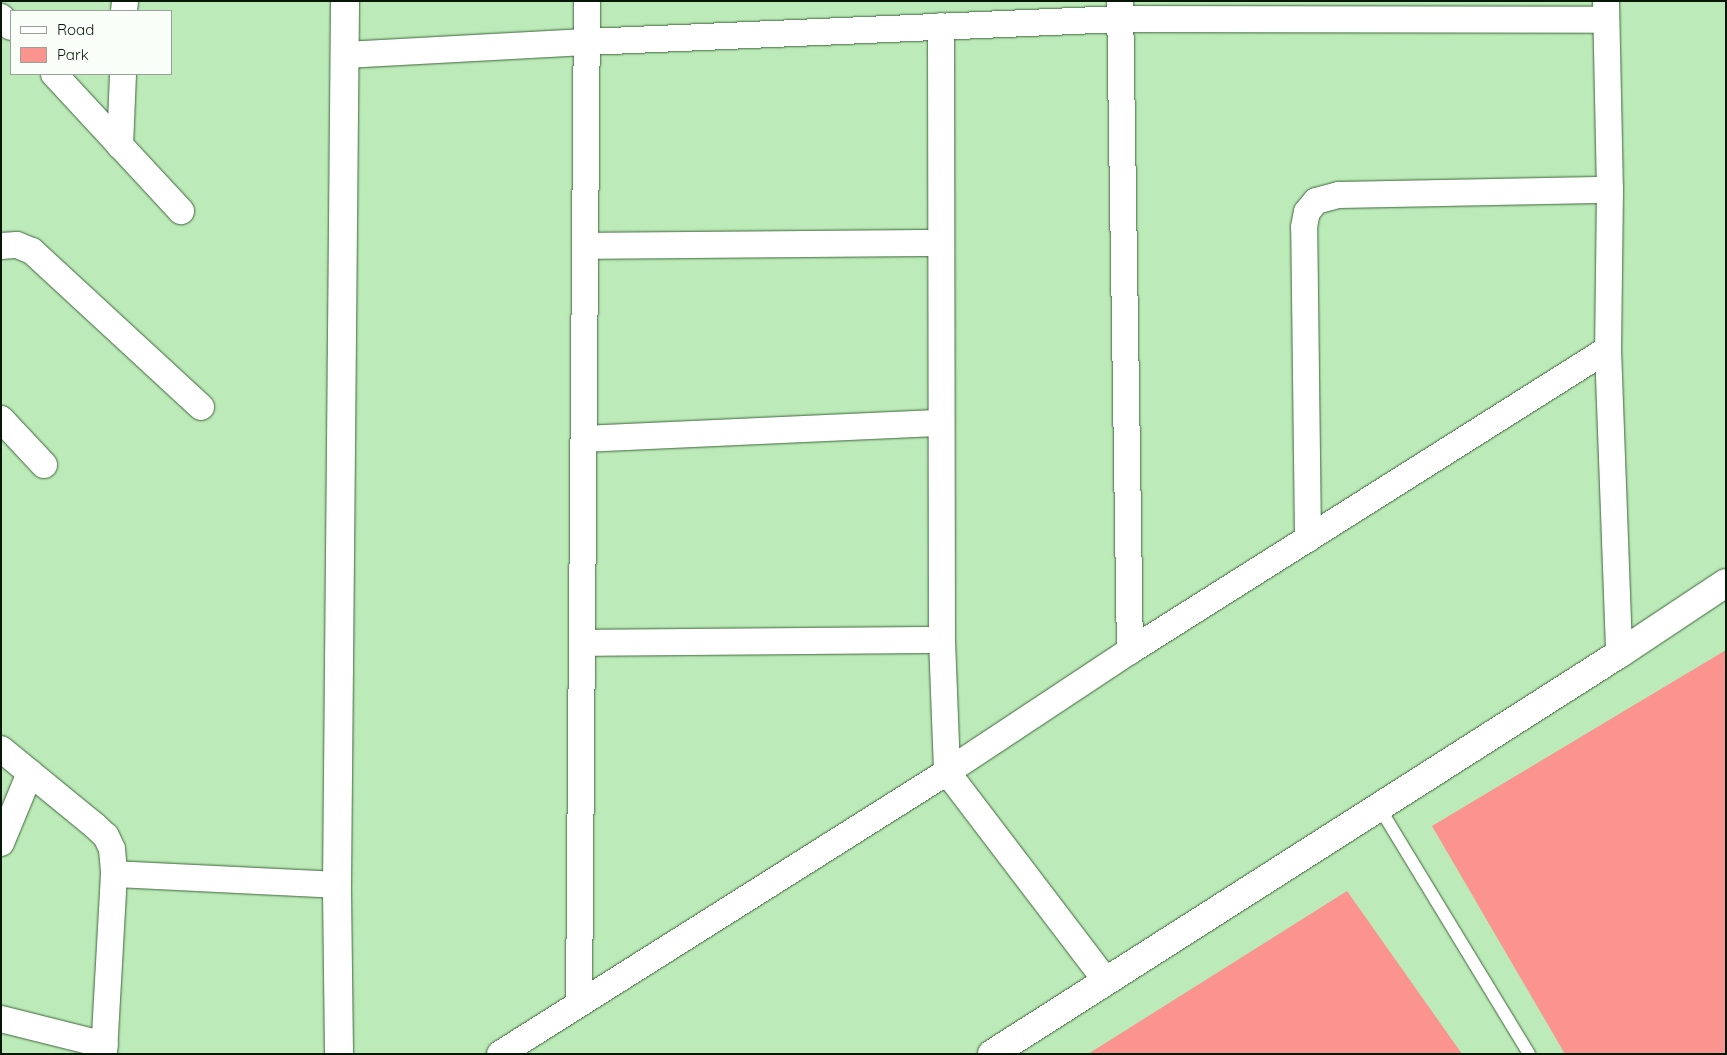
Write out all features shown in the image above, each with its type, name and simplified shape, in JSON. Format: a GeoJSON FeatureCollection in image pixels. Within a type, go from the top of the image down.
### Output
{"type":"FeatureCollection","features":[{"type":"Feature","properties":{"kind":"street"},"geometry":{"type":"LineString","coordinates":[[339,1054],[337,884],[345,1]]}},
{"type":"Feature","properties":{"kind":"street"},"geometry":{"type":"LineString","coordinates":[[579,1003],[587,1]]}},
{"type":"Feature","properties":{"kind":"street"},"geometry":{"type":"LineString","coordinates":[[344,55],[941,26],[1120,10],[1606,11],[1610,190],[1608,349],[1619,654]]}},
{"type":"Feature","properties":{"kind":"street"},"geometry":{"type":"LineString","coordinates":[[1120,10],[1130,651]]}},
{"type":"Feature","properties":{"kind":"street"},"geometry":{"type":"LineString","coordinates":[[1,17],[10,27]]}},
{"type":"Feature","properties":{"kind":"street"},"geometry":{"type":"LineString","coordinates":[[941,26],[942,640],[947,772],[1106,981]]}},
{"type":"Feature","properties":{"kind":"street"},"geometry":{"type":"LineString","coordinates":[[55,75],[181,211]]}},
{"type":"Feature","properties":{"kind":"street"},"geometry":{"type":"LineString","coordinates":[[120,146],[122,75]]}},
{"type":"Feature","properties":{"kind":"street"},"geometry":{"type":"LineString","coordinates":[[1308,539],[1304,227],[1307,212],[1316,201],[1339,195],[1610,190]]}},
{"type":"Feature","properties":{"kind":"street"},"geometry":{"type":"LineString","coordinates":[[585,246],[941,243]]}},
{"type":"Feature","properties":{"kind":"street"},"geometry":{"type":"LineString","coordinates":[[1,246],[17,245],[32,251],[201,407]]}},
{"type":"Feature","properties":{"kind":"street"},"geometry":{"type":"LineString","coordinates":[[500,1054],[947,772],[1130,651],[1608,349]]}},
{"type":"Feature","properties":{"kind":"street"},"geometry":{"type":"LineString","coordinates":[[1,419],[44,465]]}},
{"type":"Feature","properties":{"kind":"street"},"geometry":{"type":"LineString","coordinates":[[584,439],[941,423]]}},
{"type":"Feature","properties":{"kind":"street"},"geometry":{"type":"LineString","coordinates":[[992,1054],[1619,654],[1726,583]]}},
{"type":"Feature","properties":{"kind":"street"},"geometry":{"type":"LineString","coordinates":[[582,643],[942,640]]}},
{"type":"Feature","properties":{"kind":"street"},"geometry":{"type":"LineString","coordinates":[[1,749],[106,836],[112,849],[114,874],[104,1049],[1,1019]]}},
{"type":"Feature","properties":{"kind":"street"},"geometry":{"type":"LineString","coordinates":[[1,843],[30,773]]}},
{"type":"Feature","properties":{"kind":"street"},"geometry":{"type":"LineString","coordinates":[[114,874],[337,884]]}},
{"type":"Feature","properties":{"kind":"lane"},"geometry":{"type":"LineString","coordinates":[[1379,807],[1529,1054]]}},
{"type":"Feature","properties":{"kind":"green space"},"geometry":{"type":"Polygon","coordinates":[[[1726,650],[1726,1054],[1565,1054],[1432,826],[1726,650]]]}},
{"type":"Feature","properties":{"kind":"green space"},"geometry":{"type":"Polygon","coordinates":[[[1347,891],[1462,1054],[1088,1054],[1347,891]]]}}]}
